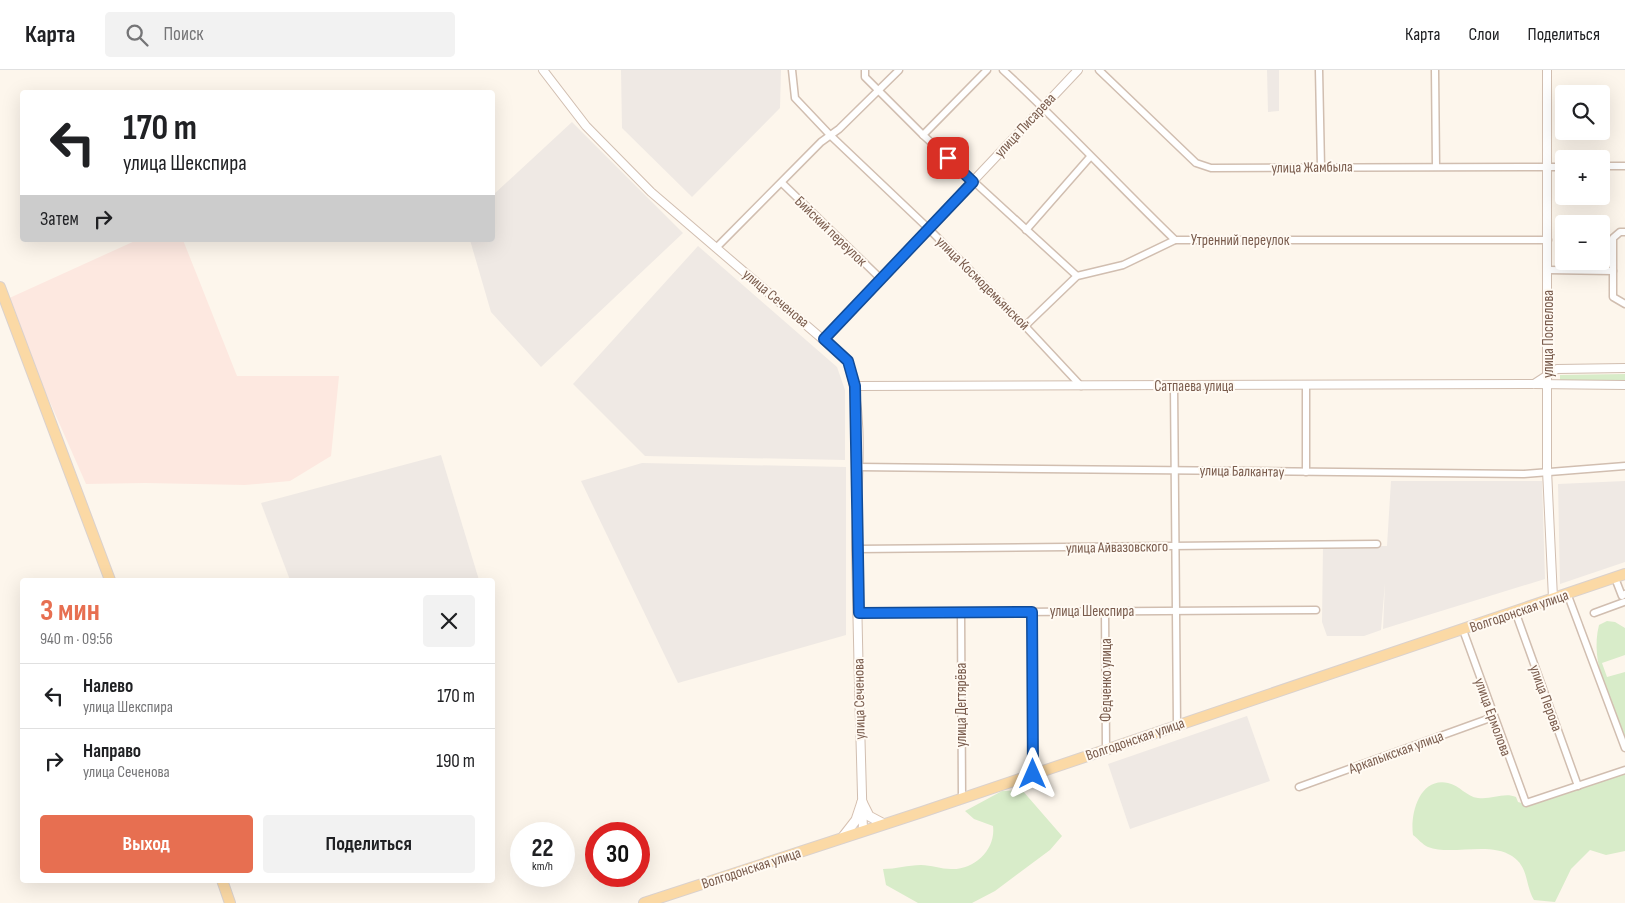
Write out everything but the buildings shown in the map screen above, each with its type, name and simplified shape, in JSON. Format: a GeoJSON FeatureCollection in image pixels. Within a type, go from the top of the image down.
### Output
{"type":"FeatureCollection","features":[{"type":"Feature","properties":{"kind":"main road"},"geometry":{"type":"LineString","coordinates":[[0,287],[109,578]]}},
{"type":"Feature","properties":{"kind":"main road","name":"Волгодонская улица"},"geometry":{"type":"LineString","coordinates":[[644,903],[842,839],[1625,574]]}},
{"type":"Feature","properties":{"kind":"main road"},"geometry":{"type":"LineString","coordinates":[[862,802],[869,816],[884,824]]}},
{"type":"Feature","properties":{"kind":"main road"},"geometry":{"type":"LineString","coordinates":[[842,839],[856,820],[862,802]]}},
{"type":"Feature","properties":{"kind":"main road"},"geometry":{"type":"LineString","coordinates":[[223,883],[230,903]]}},
{"type":"Feature","properties":{"kind":"street","name":"улица Сеченова"},"geometry":{"type":"LineString","coordinates":[[543,70],[586,126],[651,192],[848,361],[855,386],[858,467],[856,549],[863,831]]}},
{"type":"Feature","properties":{"kind":"street","name":"улица Космодемьянской"},"geometry":{"type":"LineString","coordinates":[[792,70],[795,98],[830,135],[929,229],[1025,326],[1081,386]]}},
{"type":"Feature","properties":{"kind":"street"},"geometry":{"type":"LineString","coordinates":[[865,70],[866,77],[878,91],[923,135],[1077,276]]}},
{"type":"Feature","properties":{"kind":"street"},"geometry":{"type":"LineString","coordinates":[[716,248],[830,135],[899,70]]}},
{"type":"Feature","properties":{"kind":"street"},"geometry":{"type":"LineString","coordinates":[[923,135],[987,70]]}},
{"type":"Feature","properties":{"kind":"street","name":"Утренний переулок"},"geometry":{"type":"LineString","coordinates":[[1002,70],[1042,106],[1090,157],[1175,240],[1548,240]]}},
{"type":"Feature","properties":{"kind":"street","name":"улица Писарева"},"geometry":{"type":"LineString","coordinates":[[824,339],[1078,70]]}},
{"type":"Feature","properties":{"kind":"street","name":"улица Жамбыла"},"geometry":{"type":"LineString","coordinates":[[1099,70],[1196,163],[1211,168],[1555,167]]}},
{"type":"Feature","properties":{"kind":"street"},"geometry":{"type":"LineString","coordinates":[[1318,70],[1321,167]]}},
{"type":"Feature","properties":{"kind":"street"},"geometry":{"type":"LineString","coordinates":[[1435,70],[1436,166]]}},
{"type":"Feature","properties":{"kind":"street","name":"улица Поспелова"},"geometry":{"type":"LineString","coordinates":[[1547,70],[1547,470],[1553,598]]}},
{"type":"Feature","properties":{"kind":"street"},"geometry":{"type":"LineString","coordinates":[[1026,230],[1090,157]]}},
{"type":"Feature","properties":{"kind":"street"},"geometry":{"type":"LineString","coordinates":[[1610,166],[1625,166]]}},
{"type":"Feature","properties":{"kind":"street","name":"Бийский переулок"},"geometry":{"type":"LineString","coordinates":[[782,183],[881,279]]}},
{"type":"Feature","properties":{"kind":"street"},"geometry":{"type":"LineString","coordinates":[[1625,232],[1620,232],[1613,238],[1613,297],[1625,304]]}},
{"type":"Feature","properties":{"kind":"street"},"geometry":{"type":"LineString","coordinates":[[1025,326],[1077,276],[1123,265],[1175,240]]}},
{"type":"Feature","properties":{"kind":"street"},"geometry":{"type":"LineString","coordinates":[[1548,270],[1613,272]]}},
{"type":"Feature","properties":{"kind":"street"},"geometry":{"type":"LineString","coordinates":[[1534,384],[1557,369],[1625,368]]}},
{"type":"Feature","properties":{"kind":"street","name":"Сатпаева улица"},"geometry":{"type":"LineString","coordinates":[[855,386],[1534,384],[1625,386]]}},
{"type":"Feature","properties":{"kind":"street"},"geometry":{"type":"LineString","coordinates":[[1306,385],[1306,472]]}},
{"type":"Feature","properties":{"kind":"street"},"geometry":{"type":"LineString","coordinates":[[1174,386],[1173,470],[1177,725]]}},
{"type":"Feature","properties":{"kind":"street","name":"улица Балкантау"},"geometry":{"type":"LineString","coordinates":[[858,467],[1524,474],[1547,470],[1625,466]]}},
{"type":"Feature","properties":{"kind":"street","name":"улица Айвазовского"},"geometry":{"type":"LineString","coordinates":[[856,549],[1377,544]]}},
{"type":"Feature","properties":{"kind":"street"},"geometry":{"type":"LineString","coordinates":[[1594,613],[1624,599],[1615,578]]}},
{"type":"Feature","properties":{"kind":"street"},"geometry":{"type":"LineString","coordinates":[[1568,593],[1625,748]]}},
{"type":"Feature","properties":{"kind":"street","name":"улица Шекспира"},"geometry":{"type":"LineString","coordinates":[[859,613],[1316,610]]}},
{"type":"Feature","properties":{"kind":"street","name":"Федченко улица"},"geometry":{"type":"LineString","coordinates":[[1105,611],[1106,749]]}},
{"type":"Feature","properties":{"kind":"street","name":"улица Перова"},"geometry":{"type":"LineString","coordinates":[[1515,611],[1578,786]]}},
{"type":"Feature","properties":{"kind":"street","name":"улица Дегтярёва"},"geometry":{"type":"LineString","coordinates":[[961,612],[962,798]]}},
{"type":"Feature","properties":{"kind":"street"},"geometry":{"type":"LineString","coordinates":[[1032,612],[1033,774]]}},
{"type":"Feature","properties":{"kind":"street","name":"улица Ермолова"},"geometry":{"type":"LineString","coordinates":[[1463,630],[1493,717],[1526,803],[1578,786]]}},
{"type":"Feature","properties":{"kind":"street","name":"Аркалыкская улица"},"geometry":{"type":"LineString","coordinates":[[1299,787],[1493,717]]}},
{"type":"Feature","properties":{"kind":"street"},"geometry":{"type":"LineString","coordinates":[[1578,786],[1625,770]]}},
{"type":"Feature","properties":{"kind":"shaded area"},"geometry":{"type":"Polygon","coordinates":[[[621,70],[781,70],[780,108],[692,197],[622,128],[621,70]]]}},
{"type":"Feature","properties":{"kind":"shaded area"},"geometry":{"type":"Polygon","coordinates":[[[1267,70],[1279,70],[1279,111],[1268,112],[1267,70]]]}},
{"type":"Feature","properties":{"kind":"shaded area"},"geometry":{"type":"Polygon","coordinates":[[[572,122],[683,233],[541,367],[491,312],[471,242],[495,242],[495,193],[572,122]]]}},
{"type":"Feature","properties":{"kind":"shaded area"},"geometry":{"type":"Polygon","coordinates":[[[133,242],[184,242],[237,376],[339,376],[331,456],[290,481],[245,485],[86,484],[5,300],[133,242]]]}},
{"type":"Feature","properties":{"kind":"shaded area"},"geometry":{"type":"Polygon","coordinates":[[[698,246],[837,367],[845,390],[845,460],[645,456],[573,384],[698,246]]]}},
{"type":"Feature","properties":{"kind":"shaded area"},"geometry":{"type":"Polygon","coordinates":[[[441,455],[478,578],[289,578],[261,503],[441,455]]]}},
{"type":"Feature","properties":{"kind":"shaded area"},"geometry":{"type":"Polygon","coordinates":[[[642,463],[846,467],[846,635],[678,683],[581,481],[642,463]]]}},
{"type":"Feature","properties":{"kind":"shaded area"},"geometry":{"type":"Polygon","coordinates":[[[1391,481],[1542,481],[1545,579],[1383,629],[1385,583],[1381,630],[1364,636],[1327,636],[1322,622],[1323,546],[1387,546],[1391,481]]]}},
{"type":"Feature","properties":{"kind":"shaded area"},"geometry":{"type":"Polygon","coordinates":[[[1625,481],[1625,562],[1560,584],[1558,484],[1625,481]]]}},
{"type":"Feature","properties":{"kind":"shaded area"},"geometry":{"type":"Polygon","coordinates":[[[1247,716],[1270,781],[1130,829],[1108,764],[1247,716]]]}},
{"type":"Feature","properties":{"kind":"green space"},"geometry":{"type":"Polygon","coordinates":[[[1625,374],[1625,386],[1560,388],[1560,375],[1625,374]]]}},
{"type":"Feature","properties":{"kind":"green space"},"geometry":{"type":"Polygon","coordinates":[[[1607,621],[1615,622],[1625,628],[1625,655],[1602,663],[1607,677],[1625,672],[1625,738],[1599,669],[1597,640],[1599,625],[1607,621]]]}},
{"type":"Feature","properties":{"kind":"green space"},"geometry":{"type":"Polygon","coordinates":[[[1625,773],[1625,851],[1606,855],[1590,850],[1571,869],[1555,902],[1534,900],[1521,865],[1512,856],[1492,850],[1437,849],[1426,846],[1413,835],[1413,818],[1418,799],[1430,786],[1438,783],[1452,784],[1474,797],[1511,796],[1516,797],[1518,802],[1529,805],[1625,773]]]}},
{"type":"Feature","properties":{"kind":"green space"},"geometry":{"type":"Polygon","coordinates":[[[1022,790],[1062,836],[1050,850],[995,891],[972,903],[918,903],[886,885],[883,869],[921,865],[947,869],[960,868],[976,862],[991,843],[993,826],[974,819],[965,811],[1002,791],[1022,790]]]}},
{"type":"Feature","properties":{"kind":"route"},"geometry":{"type":"LineString","coordinates":[[948,158],[973,182],[824,339],[848,361],[855,386],[858,467],[856,549],[859,613],[1032,612],[1033,774]]}}]}
